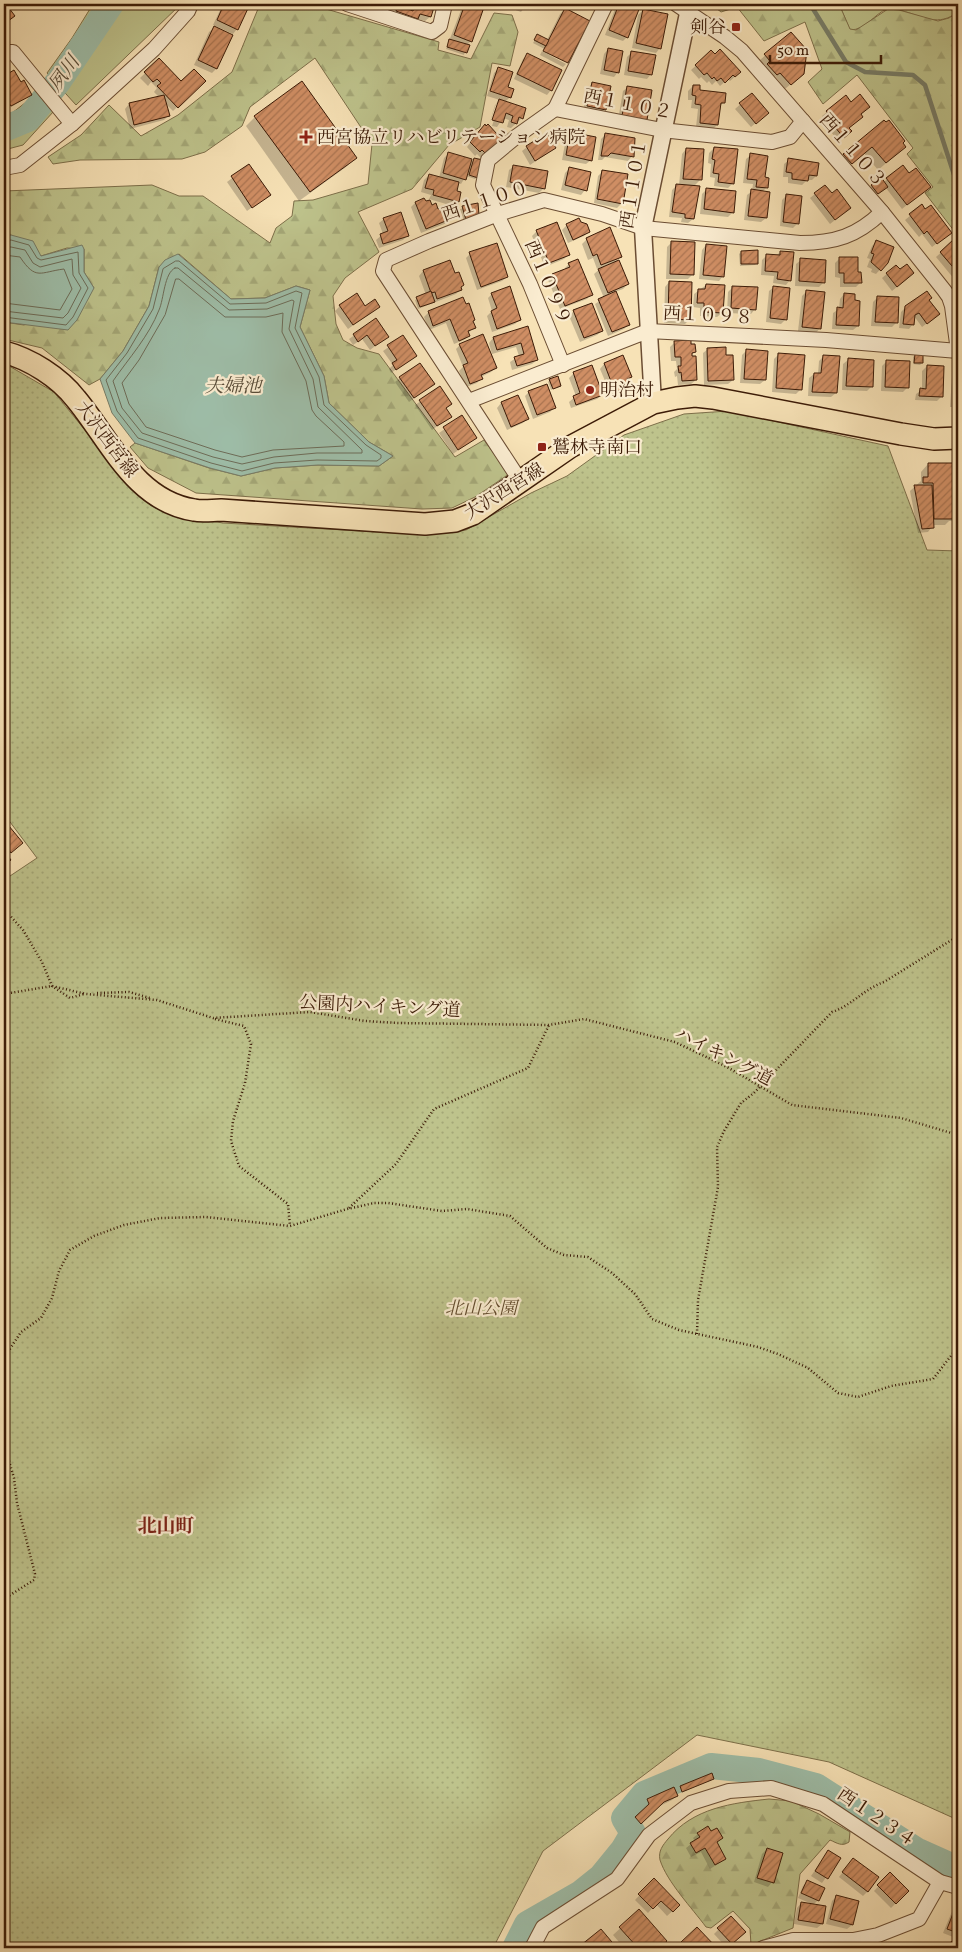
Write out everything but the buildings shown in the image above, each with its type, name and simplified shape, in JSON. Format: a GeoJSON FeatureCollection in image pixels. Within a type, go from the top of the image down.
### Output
{"type":"FeatureCollection","features":[{"type":"Feature","properties":{"kind":"main road","name":"大沢西宮線"},"geometry":{"type":"LineString","coordinates":[[4,352],[16,355],[56,378],[76,397],[125,465],[150,492],[170,503],[195,510],[221,510],[425,524],[455,521],[473,514],[570,447],[654,403],[685,397],[713,398],[934,439],[958,438]]}},
{"type":"Feature","properties":{"kind":"street"},"geometry":{"type":"LineString","coordinates":[[4,168],[20,165],[72,124],[154,49],[188,11],[191,4]]}},
{"type":"Feature","properties":{"kind":"street"},"geometry":{"type":"LineString","coordinates":[[347,4],[432,32],[440,26],[445,4]]}},
{"type":"Feature","properties":{"kind":"street","name":"西１１０２"},"geometry":{"type":"LineString","coordinates":[[606,4],[555,109],[662,130],[772,142],[790,138],[803,121]]}},
{"type":"Feature","properties":{"kind":"street","name":"西１１０３"},"geometry":{"type":"LineString","coordinates":[[685,6],[742,51],[882,212],[950,297],[958,351]]}},
{"type":"Feature","properties":{"kind":"street","name":"西１１０１"},"geometry":{"type":"LineString","coordinates":[[654,403],[643,228],[685,6]]}},
{"type":"Feature","properties":{"kind":"street"},"geometry":{"type":"LineString","coordinates":[[4,52],[14,52],[72,124]]}},
{"type":"Feature","properties":{"kind":"street","name":"西１０９９"},"geometry":{"type":"LineString","coordinates":[[555,109],[517,136],[488,160],[483,185],[530,284],[562,365]]}},
{"type":"Feature","properties":{"kind":"street","name":"西１１００"},"geometry":{"type":"LineString","coordinates":[[521,482],[383,271],[386,260],[498,214],[544,200],[602,214],[643,228],[818,243],[837,240],[867,227],[882,212]]}},
{"type":"Feature","properties":{"kind":"street","name":"西１０９８"},"geometry":{"type":"LineString","coordinates":[[469,402],[648,331],[826,340],[958,351]]}},
{"type":"Feature","properties":{"kind":"street","name":"西１２３４"},"geometry":{"type":"LineString","coordinates":[[532,1948],[543,1927],[617,1879],[650,1835],[691,1802],[730,1791],[770,1788],[823,1804],[940,1882],[958,1887]]}},
{"type":"Feature","properties":{"kind":"street"},"geometry":{"type":"LineString","coordinates":[[763,1948],[793,1940],[853,1940],[878,1935],[920,1919],[940,1882]]}},
{"type":"Feature","properties":{"kind":"path"},"geometry":{"type":"LineString","coordinates":[[4,909],[23,930],[42,962],[52,986],[70,998],[86,994],[129,992],[244,1026],[251,1044],[245,1083],[232,1120],[231,1141],[240,1166],[288,1204],[290,1226]]}},
{"type":"Feature","properties":{"kind":"path"},"geometry":{"type":"LineString","coordinates":[[697,1334],[698,1300],[718,1187],[717,1147],[724,1131],[741,1103],[754,1093],[832,1012],[843,1009],[872,986],[884,982],[958,936]]}},
{"type":"Feature","properties":{"kind":"path"},"geometry":{"type":"LineString","coordinates":[[4,994],[52,986],[86,994],[157,1000]]}},
{"type":"Feature","properties":{"kind":"path","name":"公園内ハイキング道"},"geometry":{"type":"LineString","coordinates":[[213,1018],[310,1012],[365,1021],[398,1023],[549,1025]]}},
{"type":"Feature","properties":{"kind":"path","name":"ハイキング道"},"geometry":{"type":"LineString","coordinates":[[549,1025],[584,1019],[675,1042],[727,1067],[792,1105],[901,1118],[958,1135]]}},
{"type":"Feature","properties":{"kind":"path"},"geometry":{"type":"LineString","coordinates":[[348,1209],[396,1164],[434,1109],[528,1068],[549,1025]]}},
{"type":"Feature","properties":{"kind":"path"},"geometry":{"type":"LineString","coordinates":[[4,1358],[21,1332],[41,1318],[52,1298],[59,1271],[70,1250],[94,1236],[124,1225],[160,1218],[206,1217],[290,1226],[374,1203],[388,1203],[442,1211],[477,1210],[510,1216],[547,1248],[564,1255],[588,1257],[612,1273],[635,1294],[652,1319],[679,1330],[758,1347],[778,1354],[808,1368],[838,1393],[858,1397],[891,1386],[933,1379],[958,1347]]}},
{"type":"Feature","properties":{"kind":"path"},"geometry":{"type":"LineString","coordinates":[[4,1351],[9,1348]]}},
{"type":"Feature","properties":{"kind":"path"},"geometry":{"type":"LineString","coordinates":[[4,1444],[14,1478],[17,1503],[35,1574],[34,1580],[4,1599]]}},
{"type":"Feature","properties":{"kind":"green space"},"geometry":{"type":"Polygon","coordinates":[[[93,4],[181,4],[76,105],[47,73],[93,4]]]}},
{"type":"Feature","properties":{"kind":"green space"},"geometry":{"type":"Polygon","coordinates":[[[260,4],[309,4],[439,42],[438,50],[471,59],[494,13],[512,15],[518,32],[510,66],[492,63],[480,127],[449,145],[412,189],[358,212],[379,252],[345,278],[333,296],[336,324],[343,340],[357,348],[379,354],[455,457],[484,440],[509,474],[475,497],[452,508],[422,509],[196,493],[148,468],[130,447],[135,443],[209,468],[241,476],[275,468],[318,465],[379,466],[393,456],[369,442],[329,403],[324,376],[300,327],[310,290],[296,286],[265,298],[231,299],[179,254],[159,267],[149,306],[123,351],[100,379],[89,385],[42,348],[4,339],[4,322],[24,325],[94,288],[84,272],[84,249],[67,248],[41,256],[11,235],[4,236],[4,191],[152,185],[179,196],[203,196],[270,243],[276,228],[292,216],[294,201],[313,200],[368,184],[372,144],[315,58],[250,107],[242,126],[205,152],[182,159],[80,160],[53,164],[48,157],[81,135],[109,105],[141,136],[178,115],[232,72],[260,4]]]}},
{"type":"Feature","properties":{"kind":"green space"},"geometry":{"type":"Polygon","coordinates":[[[711,4],[839,4],[850,29],[856,30],[888,9],[899,10],[938,21],[949,18],[958,12],[958,236],[925,193],[933,187],[907,154],[913,148],[857,75],[823,104],[808,82],[822,69],[805,22],[764,41],[737,7],[721,12],[711,4]]]}},
{"type":"Feature","properties":{"kind":"green space"},"geometry":{"type":"Polygon","coordinates":[[[839,4],[954,4],[958,12],[951,17],[937,20],[924,18],[897,9],[887,9],[865,25],[850,30],[839,4]]]}},
{"type":"Feature","properties":{"kind":"green space"},"geometry":{"type":"Polygon","coordinates":[[[954,4],[958,4],[958,12],[954,4]]]}},
{"type":"Feature","properties":{"kind":"green space"},"geometry":{"type":"Polygon","coordinates":[[[38,93],[54,111],[23,145],[4,150],[4,114],[12,113],[38,93]]]}},
{"type":"Feature","properties":{"kind":"green space","name":"北山公園"},"geometry":{"type":"Polygon","coordinates":[[[4,363],[54,392],[136,493],[180,516],[223,523],[413,534],[466,530],[531,493],[567,476],[624,435],[684,414],[728,411],[888,446],[927,550],[958,551],[958,1820],[829,1762],[697,1735],[543,1851],[493,1948],[4,1948],[4,880],[37,858],[4,814],[4,363]]]}},
{"type":"Feature","properties":{"kind":"green space"},"geometry":{"type":"Polygon","coordinates":[[[769,1799],[791,1801],[819,1814],[850,1832],[849,1842],[842,1844],[830,1840],[800,1874],[793,1928],[751,1945],[750,1929],[733,1911],[711,1928],[706,1927],[668,1877],[660,1860],[660,1854],[664,1844],[689,1820],[727,1805],[769,1799]]]}},
{"type":"Feature","properties":{"kind":"water"},"geometry":{"type":"Polygon","coordinates":[[[11,235],[33,241],[41,256],[82,245],[84,249],[84,272],[94,288],[77,320],[68,330],[4,322],[4,236],[11,235]]]}},
{"type":"Feature","properties":{"kind":"water","name":"夫婦池"},"geometry":{"type":"Polygon","coordinates":[[[178,254],[231,299],[265,298],[296,286],[310,290],[300,327],[324,376],[329,403],[369,442],[393,456],[379,466],[318,465],[275,468],[241,476],[210,468],[135,443],[112,413],[100,379],[123,351],[149,306],[159,267],[165,260],[178,254]]]}},
{"type":"Feature","properties":{"kind":"waterway","name":"夙川"},"geometry":{"type":"LineString","coordinates":[[4,129],[28,119],[58,82],[111,4]]}},
{"type":"Feature","properties":{"kind":"waterway"},"geometry":{"type":"LineString","coordinates":[[810,4],[846,62],[865,72],[913,75],[925,85],[958,187]]}},
{"type":"Feature","properties":{"kind":"waterway"},"geometry":{"type":"LineString","coordinates":[[515,1948],[527,1924],[581,1893],[601,1877],[623,1850],[633,1833],[624,1818],[644,1794],[711,1766],[759,1771],[816,1786],[916,1850],[954,1867],[958,1867]]}},
{"type":"Feature","properties":{"kind":"place","name":"剣谷"},"geometry":{"type":"Point","coordinates":[736,27]}},
{"type":"Feature","properties":{"kind":"place","name":"西宮協立リハビリテーション病院"},"geometry":{"type":"Point","coordinates":[306,137]}},
{"type":"Feature","properties":{"kind":"place","name":"明治村"},"geometry":{"type":"Point","coordinates":[590,390]}},
{"type":"Feature","properties":{"kind":"place","name":"鷲林寺南口"},"geometry":{"type":"Point","coordinates":[542,447]}},
{"type":"Feature","properties":{"kind":"district","name":"北山町"},"geometry":{"type":"Point","coordinates":[166,1525]}}]}
